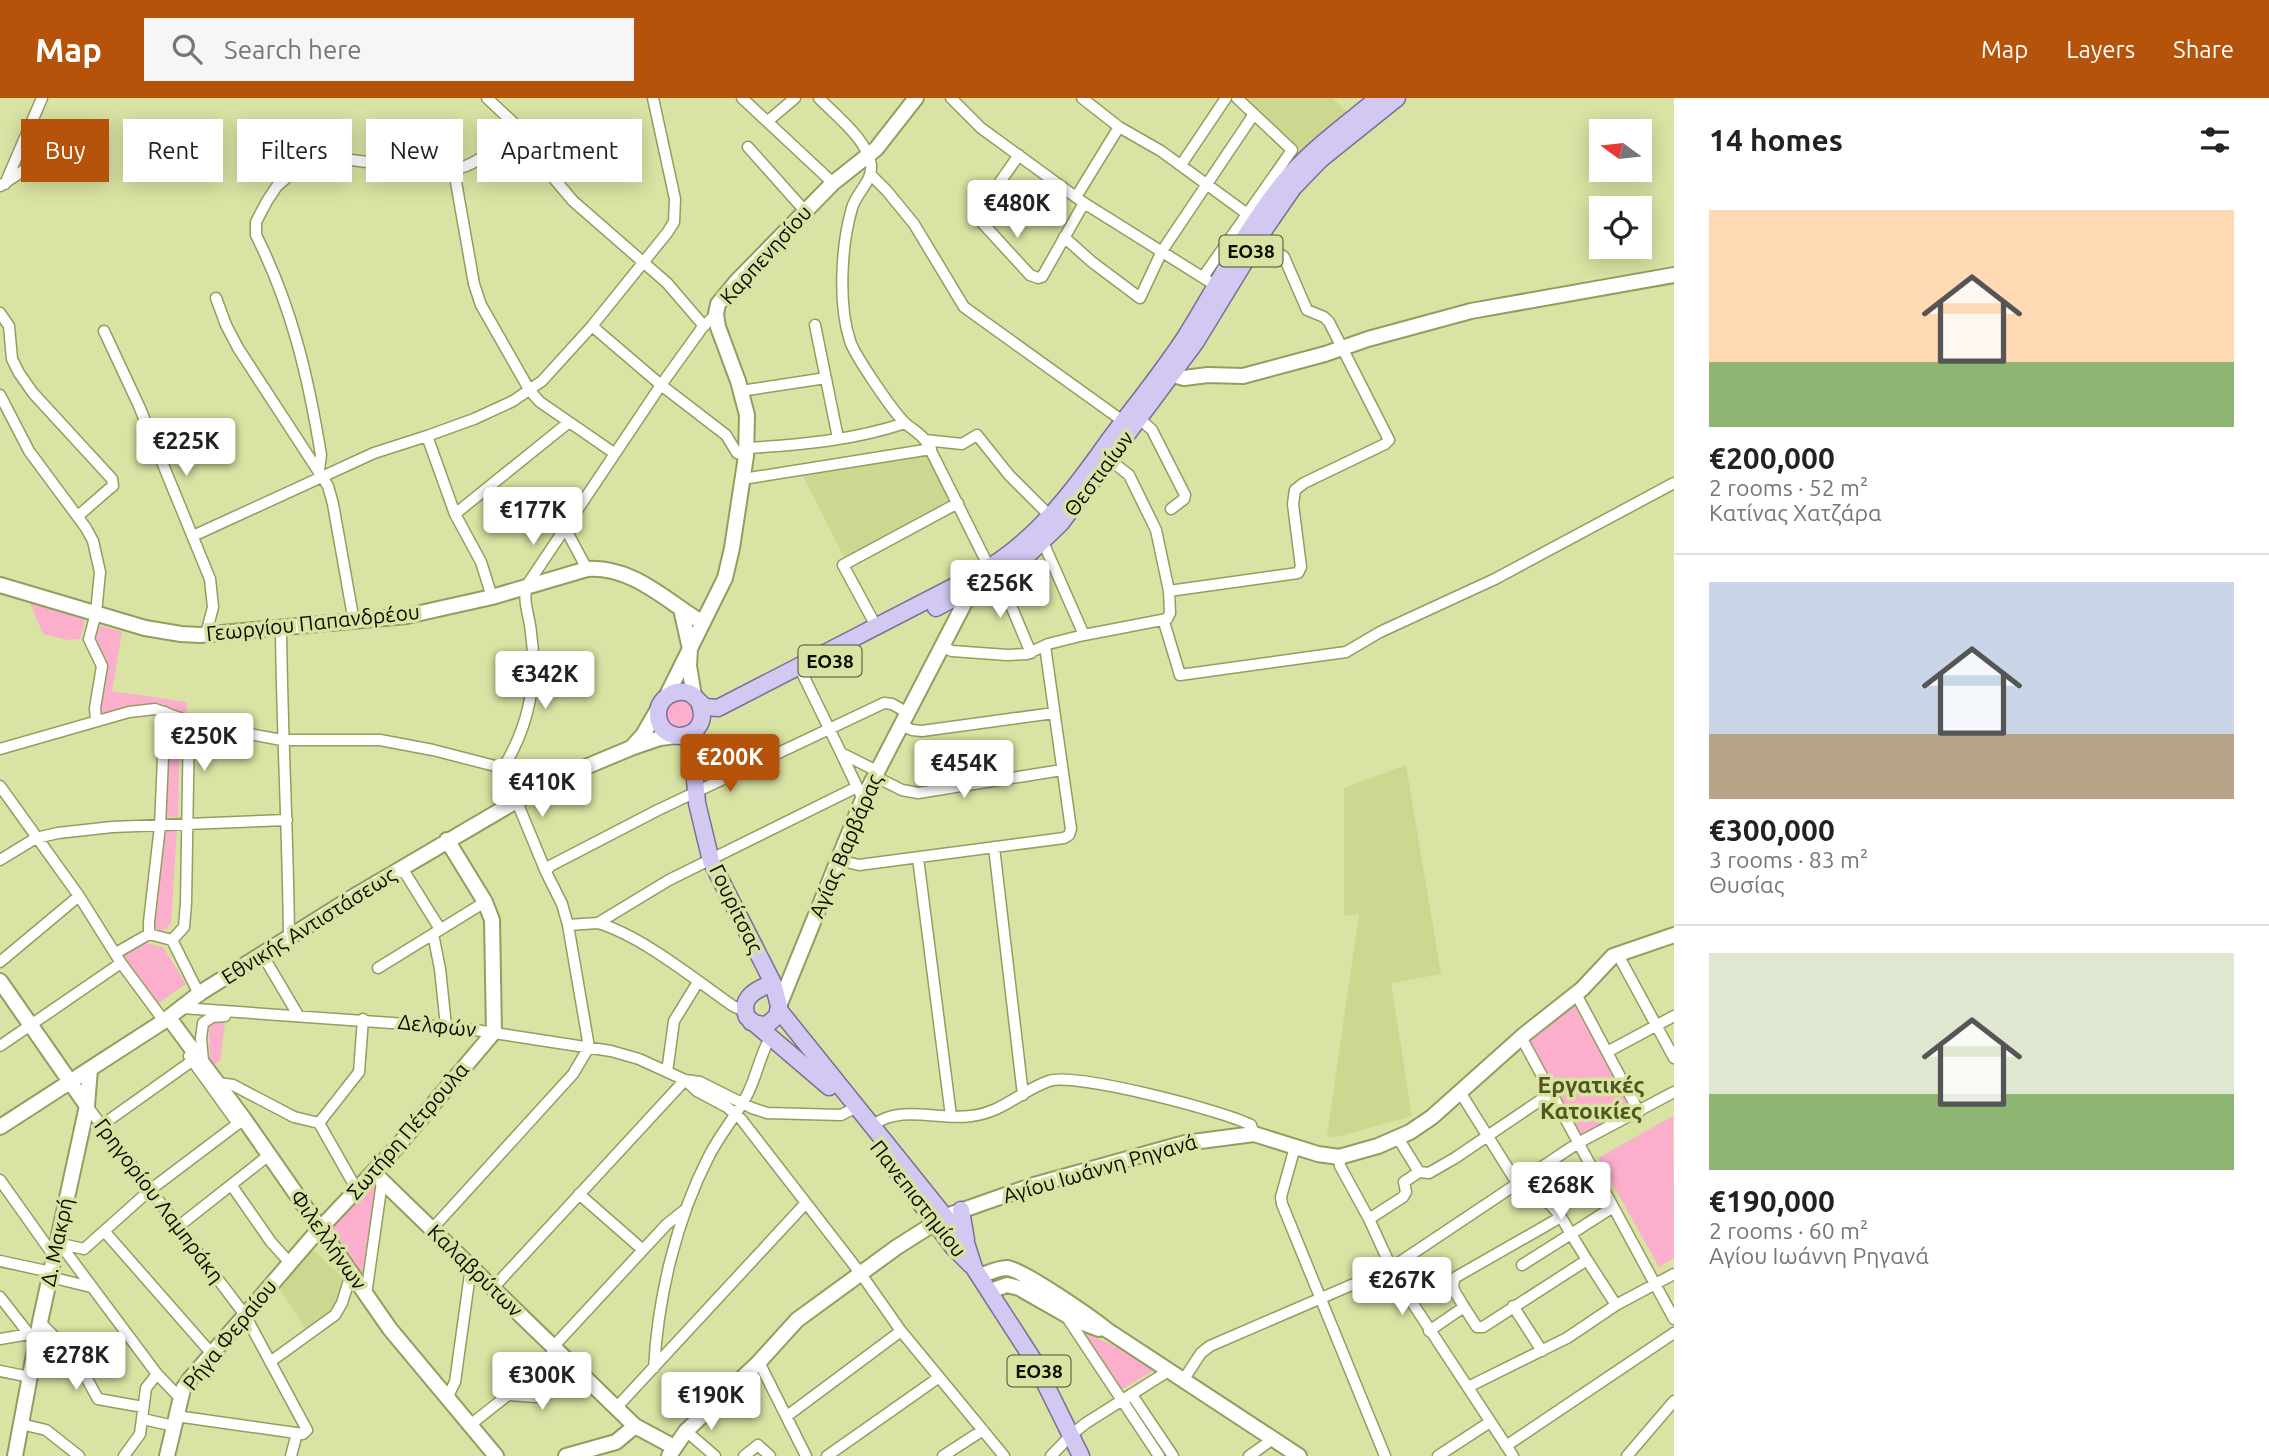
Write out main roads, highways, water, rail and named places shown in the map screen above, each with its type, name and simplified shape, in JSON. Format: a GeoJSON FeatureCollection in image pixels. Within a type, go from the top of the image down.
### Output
{"type":"FeatureCollection","features":[{"type":"Feature","properties":{"kind":"main road","name":"Θεστιαίων"},"geometry":{"type":"LineString","coordinates":[[994,571],[1051,517],[1173,374],[1215,284],[1299,165],[1378,98]]}},
{"type":"Feature","properties":{"kind":"main road","name":"Θεστιαίων"},"geometry":{"type":"LineString","coordinates":[[1257,226],[1306,173],[1397,98]]}},
{"type":"Feature","properties":{"kind":"main road","name":"Θεστιαίων"},"geometry":{"type":"LineString","coordinates":[[687,733],[803,675],[1029,554],[1073,509],[1110,460],[1132,423],[1190,340]]}},
{"type":"Feature","properties":{"kind":"main road","name":"Θεστιαίων"},"geometry":{"type":"LineString","coordinates":[[697,699],[705,707],[718,708],[876,626],[962,589]]}},
{"type":"Feature","properties":{"kind":"main road","name":"ΕΟ38"},"geometry":{"type":"LineString","coordinates":[[680,692],[697,699],[702,716],[687,733],[664,729],[660,723],[662,703],[680,692]]}},
{"type":"Feature","properties":{"kind":"main road","name":"Γουρίτσας"},"geometry":{"type":"LineString","coordinates":[[687,733],[693,751],[696,793],[711,861],[777,999]]}},
{"type":"Feature","properties":{"kind":"main road"},"geometry":{"type":"LineString","coordinates":[[755,992],[777,999],[774,1021],[762,1025],[748,1016],[746,1000],[755,992]]}},
{"type":"Feature","properties":{"kind":"main road","name":"Πανεπιστημίου"},"geometry":{"type":"LineString","coordinates":[[777,999],[789,1024],[853,1110],[948,1217],[967,1246],[977,1272]]}},
{"type":"Feature","properties":{"kind":"main road","name":"Πανεπιστημίου"},"geometry":{"type":"LineString","coordinates":[[748,1016],[853,1110]]}},
{"type":"Feature","properties":{"kind":"main road"},"geometry":{"type":"LineString","coordinates":[[770,1038],[789,1024]]}},
{"type":"Feature","properties":{"kind":"main road","name":"Πανεπιστημίου"},"geometry":{"type":"LineString","coordinates":[[948,1217],[953,1247],[977,1272]]}},
{"type":"Feature","properties":{"kind":"main road","name":"ΕΟ38"},"geometry":{"type":"LineString","coordinates":[[977,1272],[1034,1362],[1081,1456]]}},
{"type":"Feature","properties":{"kind":"district","name":"Εργατικές Κατοικίες"},"geometry":{"type":"Point","coordinates":[1591,1098]}}]}
